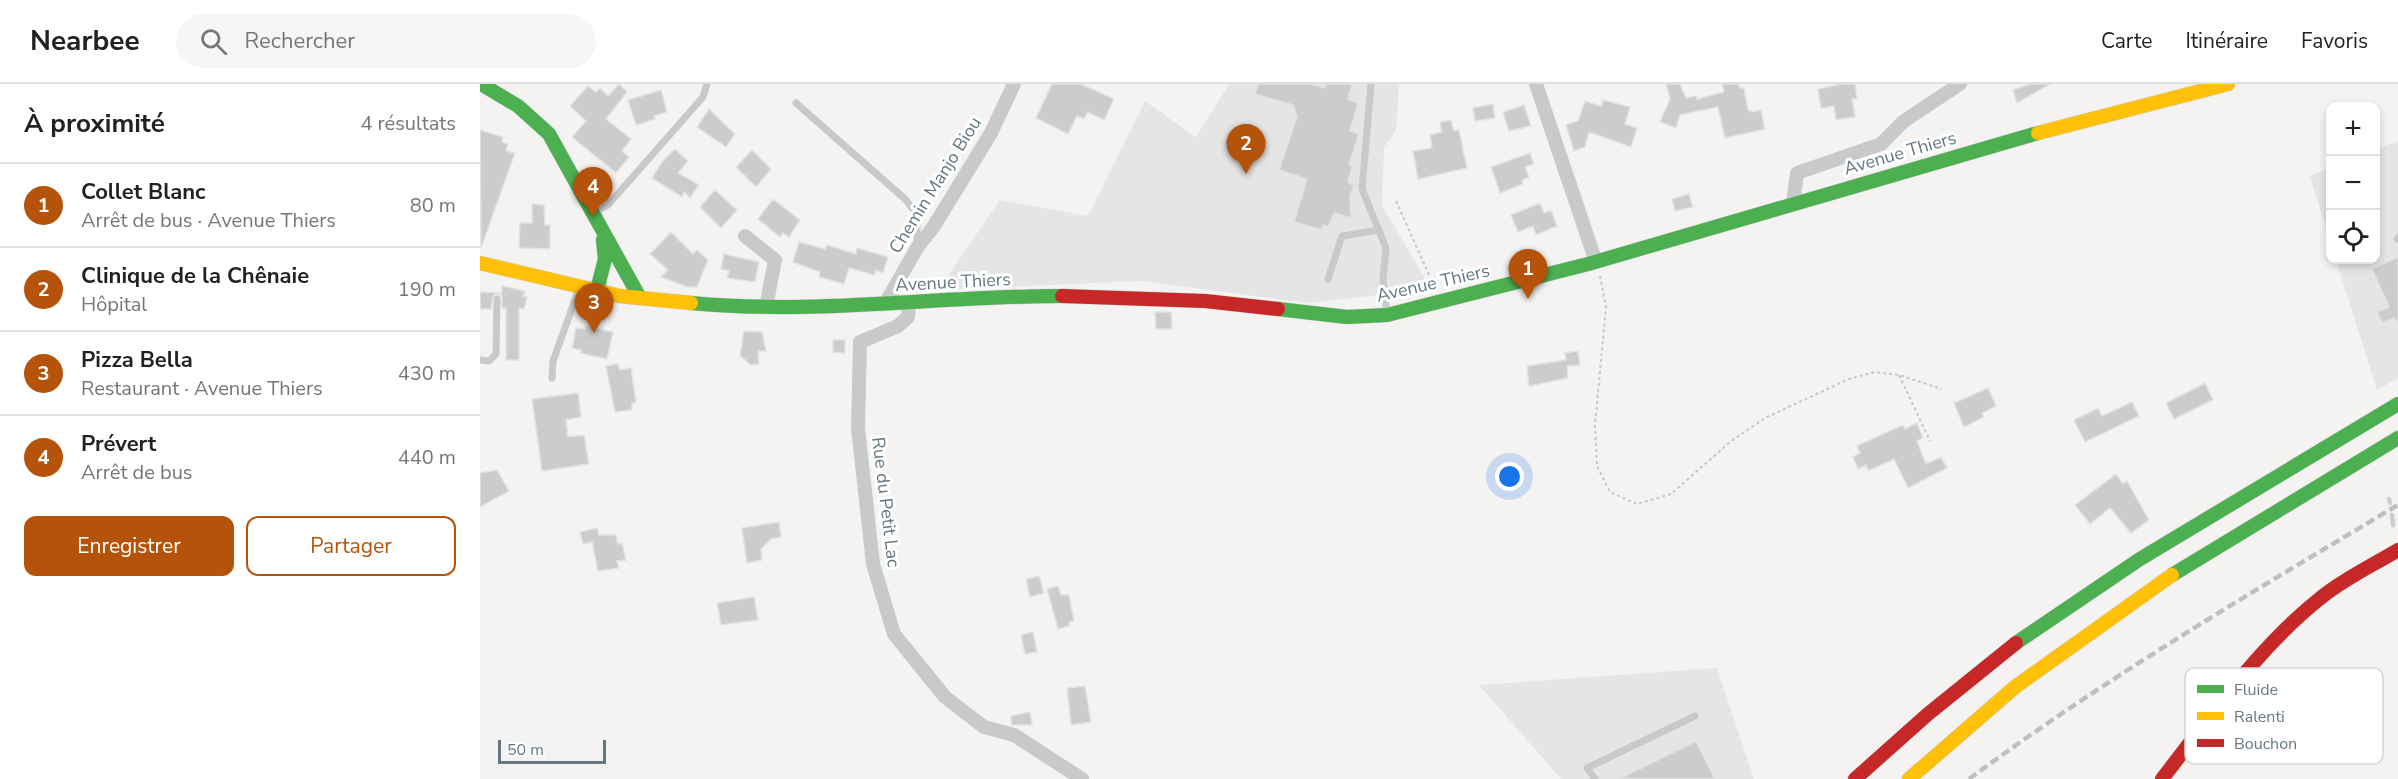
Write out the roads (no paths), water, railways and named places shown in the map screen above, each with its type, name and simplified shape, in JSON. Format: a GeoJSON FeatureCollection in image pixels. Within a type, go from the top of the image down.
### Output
{"type":"FeatureCollection","features":[{"type":"Feature","properties":{"kind":"main road"},"geometry":{"type":"LineString","coordinates":[[481,84],[518,106],[549,134],[591,214],[640,298]]}},
{"type":"Feature","properties":{"kind":"main road","name":"Avenue Thiers"},"geometry":{"type":"LineString","coordinates":[[480,263],[640,298],[741,308],[909,304],[1014,296],[1110,296],[1205,302],[1347,317],[1387,315],[1596,262],[2018,138],[2228,84]]}},
{"type":"Feature","properties":{"kind":"main road"},"geometry":{"type":"LineString","coordinates":[[597,290],[605,260],[603,235]]}},
{"type":"Feature","properties":{"kind":"main road"},"geometry":{"type":"LineString","coordinates":[[1855,779],[1967,681],[2056,615],[2149,553],[2398,404]]}},
{"type":"Feature","properties":{"kind":"main road"},"geometry":{"type":"LineString","coordinates":[[1909,779],[2015,687],[2162,581],[2398,438]]}},
{"type":"Feature","properties":{"kind":"main road"},"geometry":{"type":"LineString","coordinates":[[2250,668],[2292,623],[2324,595],[2398,550]]}},
{"type":"Feature","properties":{"kind":"main road"},"geometry":{"type":"LineString","coordinates":[[2162,779],[2185,749]]}},
{"type":"Feature","properties":{"kind":"street","name":"Chemin Manjo Biou"},"geometry":{"type":"LineString","coordinates":[[885,304],[916,248],[934,226],[991,133],[1014,84]]}},
{"type":"Feature","properties":{"kind":"street"},"geometry":{"type":"LineString","coordinates":[[1536,84],[1596,262]]}},
{"type":"Feature","properties":{"kind":"street"},"geometry":{"type":"LineString","coordinates":[[1793,203],[1797,173],[1881,144],[1904,121],[1960,84]]}},
{"type":"Feature","properties":{"kind":"street"},"geometry":{"type":"LineString","coordinates":[[745,236],[775,260],[766,307]]}},
{"type":"Feature","properties":{"kind":"street","name":"Rue du Petit Lac"},"geometry":{"type":"LineString","coordinates":[[909,304],[908,317],[898,326],[860,342],[858,428],[873,564],[894,633],[952,703],[984,727],[1014,735],[1082,779]]}},
{"type":"Feature","properties":{"kind":"lane"},"geometry":{"type":"LineString","coordinates":[[591,214],[608,205],[703,98],[707,84]]}},
{"type":"Feature","properties":{"kind":"lane"},"geometry":{"type":"LineString","coordinates":[[1371,84],[1362,189],[1386,248],[1383,279],[1387,315]]}},
{"type":"Feature","properties":{"kind":"lane"},"geometry":{"type":"LineString","coordinates":[[796,103],[905,199],[916,214],[916,248]]}},
{"type":"Feature","properties":{"kind":"lane"},"geometry":{"type":"LineString","coordinates":[[1328,279],[1342,236],[1378,230]]}},
{"type":"Feature","properties":{"kind":"lane"},"geometry":{"type":"LineString","coordinates":[[552,378],[553,361],[579,286]]}},
{"type":"Feature","properties":{"kind":"lane"},"geometry":{"type":"LineString","coordinates":[[480,360],[489,361],[496,354],[497,299]]}},
{"type":"Feature","properties":{"kind":"lane"},"geometry":{"type":"LineString","coordinates":[[1595,779],[1587,768],[1695,716]]}},
{"type":"Feature","properties":{"kind":"waterway"},"geometry":{"type":"LineString","coordinates":[[2389,499],[2390,503]]}},
{"type":"Feature","properties":{"kind":"waterway"},"geometry":{"type":"LineString","coordinates":[[2392,515],[2393,525]]}},
{"type":"Feature","properties":{"kind":"railway"},"geometry":{"type":"LineString","coordinates":[[1969,779],[2126,671],[2398,505]]}},
{"type":"Feature","properties":{"kind":"place","name":"Clinique de la Chênaie"},"geometry":{"type":"Point","coordinates":[1246,174]}},
{"type":"Feature","properties":{"kind":"place","name":"Prévert"},"geometry":{"type":"Point","coordinates":[593,217]}},
{"type":"Feature","properties":{"kind":"place","name":"Collet Blanc"},"geometry":{"type":"Point","coordinates":[1528,299]}},
{"type":"Feature","properties":{"kind":"place","name":"Pizza Bella"},"geometry":{"type":"Point","coordinates":[594,333]}}]}
